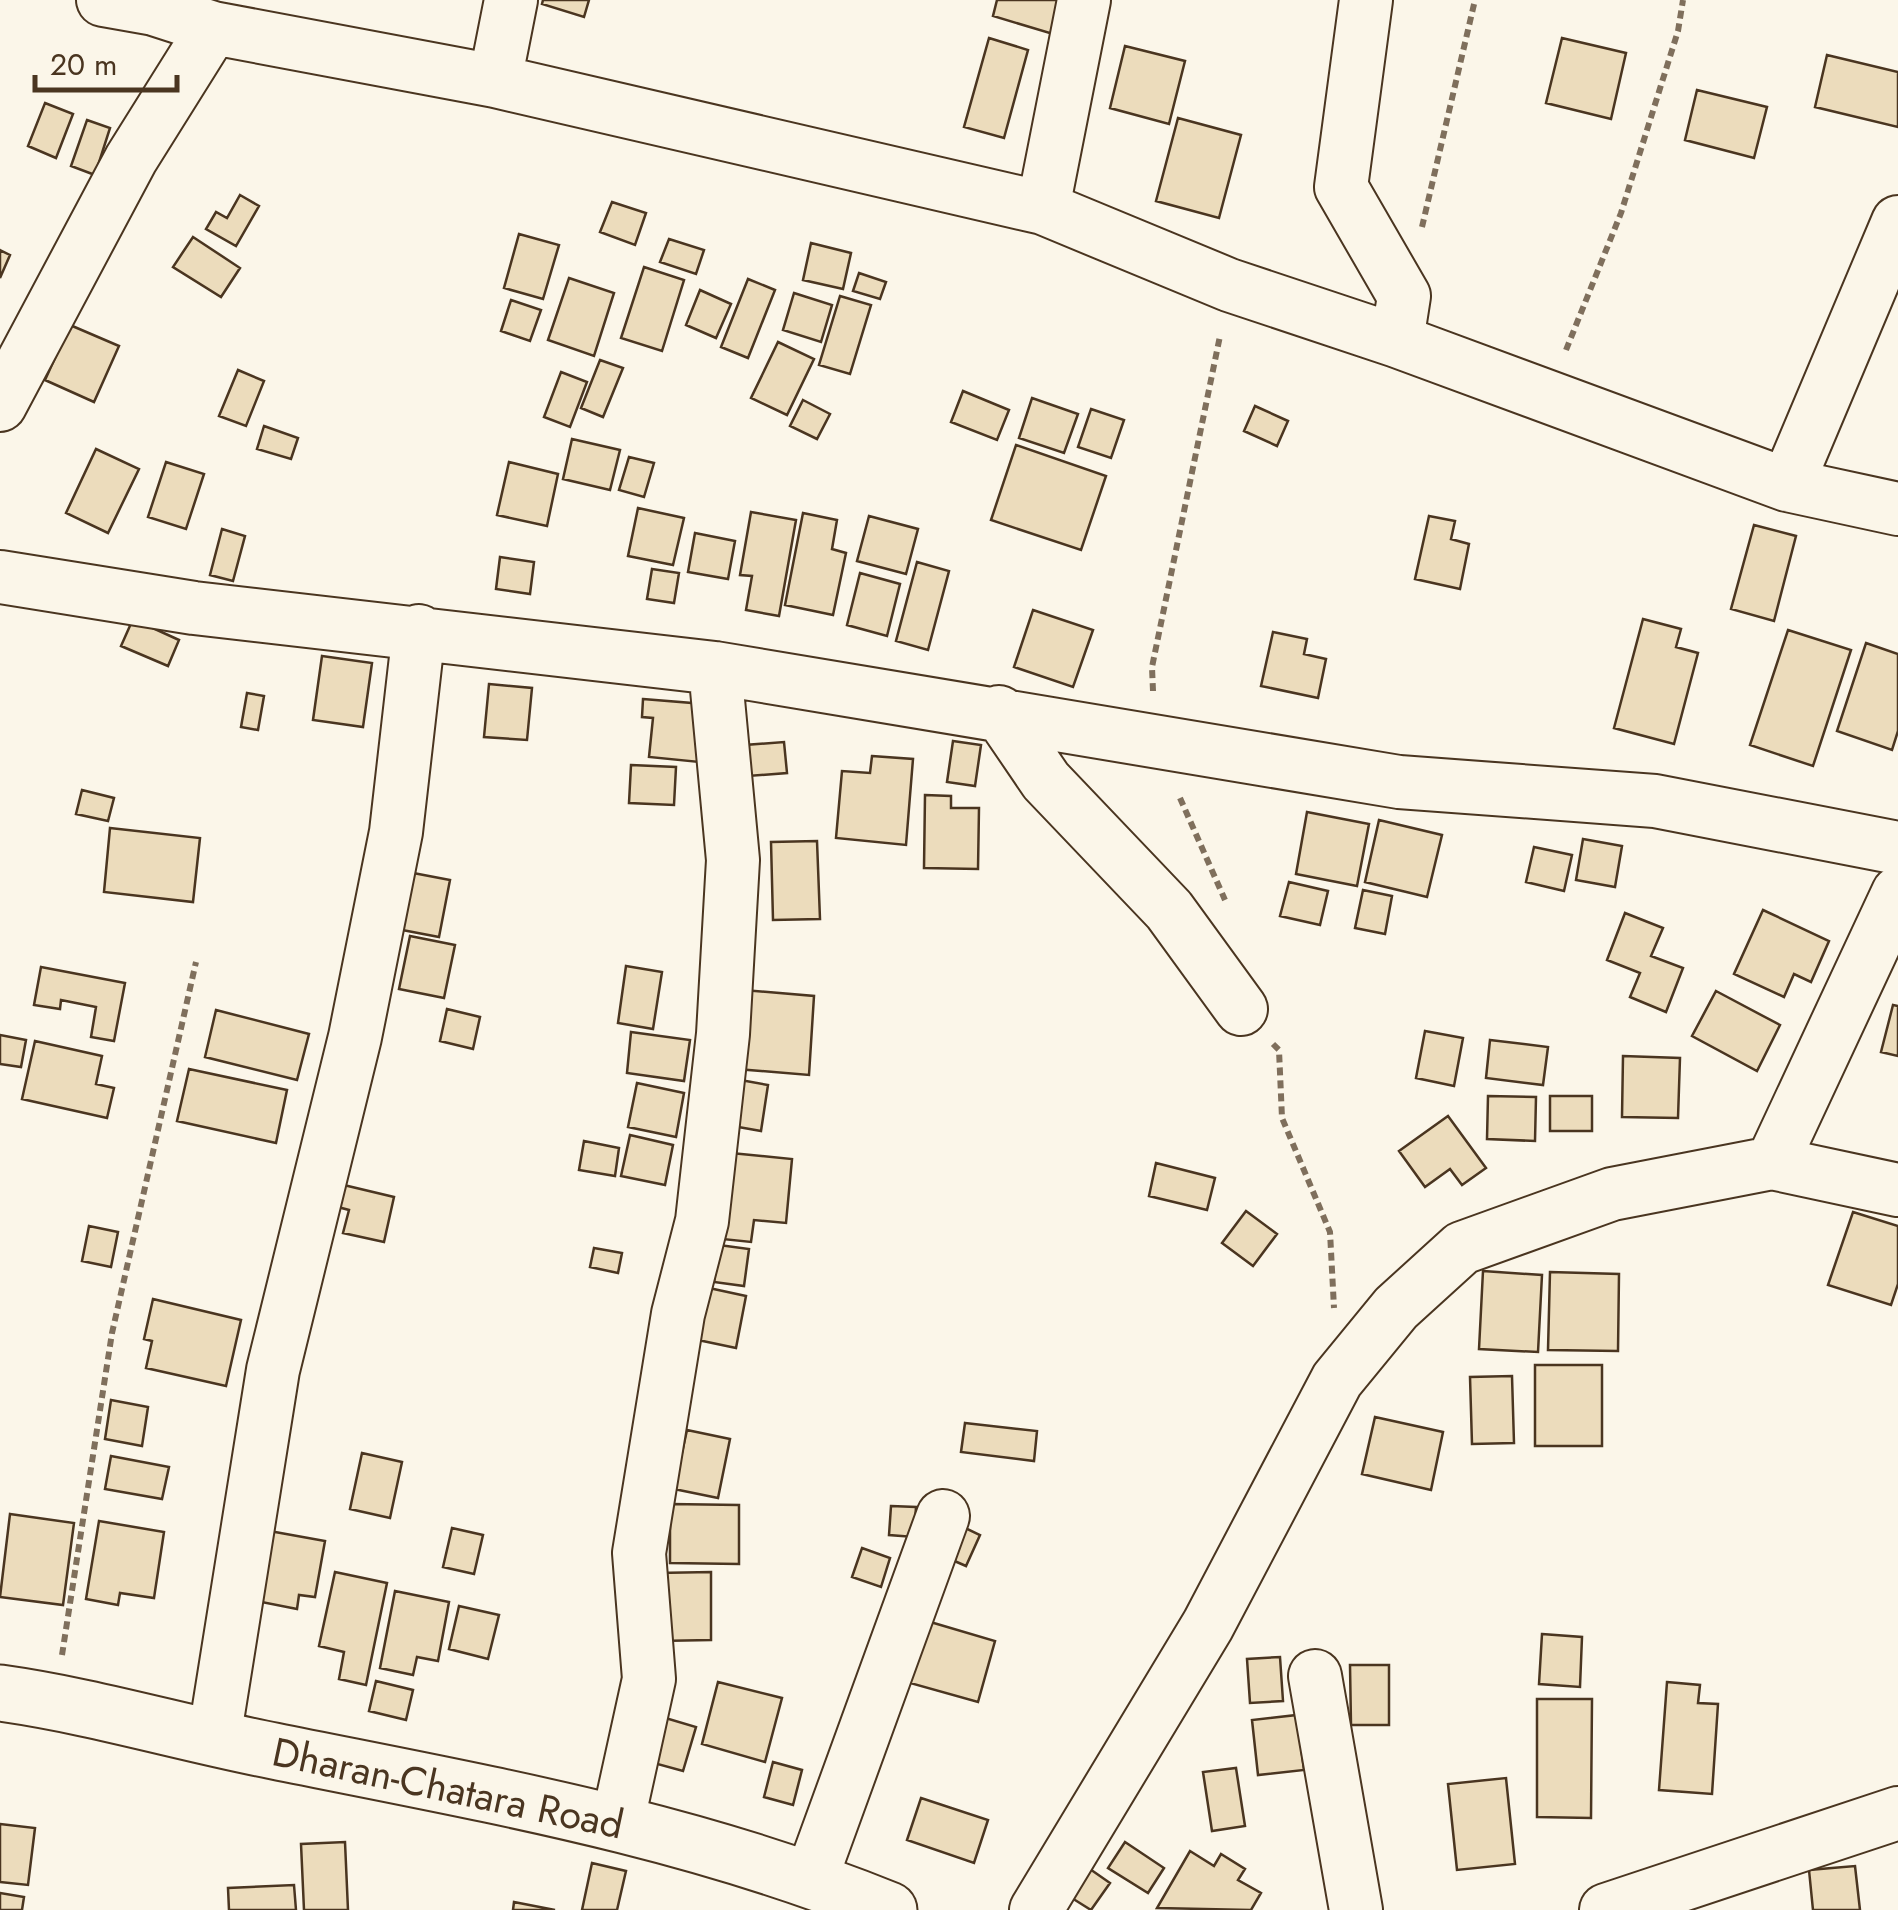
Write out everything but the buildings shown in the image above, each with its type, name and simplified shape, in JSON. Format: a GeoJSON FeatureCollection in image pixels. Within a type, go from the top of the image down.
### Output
{"type":"FeatureCollection","features":[{"type":"Feature","properties":{"kind":"main road","name":"Dharan-Chatara Road"},"geometry":{"type":"LineString","coordinates":[[0,1693],[54,1700],[214,1740],[618,1820],[811,1879],[889,1910]]}},
{"type":"Feature","properties":{"kind":"street"},"geometry":{"type":"LineString","coordinates":[[103,0],[155,4],[213,28],[495,81],[1043,208],[1230,285],[1401,318],[1547,397],[1787,485],[1898,509]]}},
{"type":"Feature","properties":{"kind":"street"},"geometry":{"type":"LineString","coordinates":[[495,81],[511,0]]}},
{"type":"Feature","properties":{"kind":"street"},"geometry":{"type":"LineString","coordinates":[[1043,208],[1084,0]]}},
{"type":"Feature","properties":{"kind":"street"},"geometry":{"type":"LineString","coordinates":[[1366,0],[1341,187],[1401,318]]}},
{"type":"Feature","properties":{"kind":"street"},"geometry":{"type":"LineString","coordinates":[[0,405],[131,159],[213,28]]}},
{"type":"Feature","properties":{"kind":"street"},"geometry":{"type":"LineString","coordinates":[[1787,485],[1898,222]]}},
{"type":"Feature","properties":{"kind":"street"},"geometry":{"type":"LineString","coordinates":[[0,577],[194,608],[715,668],[999,712],[1153,742],[1399,782],[1655,801],[1898,848]]}},
{"type":"Feature","properties":{"kind":"street"},"geometry":{"type":"LineString","coordinates":[[214,1740],[273,1370],[356,1037],[396,832],[419,631]]}},
{"type":"Feature","properties":{"kind":"street"},"geometry":{"type":"LineString","coordinates":[[618,1820],[649,1679],[640,1553],[678,1314],[702,1220],[723,1034],[733,860],[715,668]]}},
{"type":"Feature","properties":{"kind":"street"},"geometry":{"type":"LineString","coordinates":[[999,712],[1046,780],[1169,910],[1241,1009]]}},
{"type":"Feature","properties":{"kind":"street"},"geometry":{"type":"LineString","coordinates":[[1772,1163],[1898,894]]}},
{"type":"Feature","properties":{"kind":"street"},"geometry":{"type":"LineString","coordinates":[[1036,1910],[1208,1625],[1337,1380],[1396,1308],[1462,1248],[1612,1194],[1772,1163],[1898,1190]]}},
{"type":"Feature","properties":{"kind":"street"},"geometry":{"type":"LineString","coordinates":[[811,1879],[943,1516]]}},
{"type":"Feature","properties":{"kind":"street"},"geometry":{"type":"LineString","coordinates":[[1315,1676],[1356,1910]]}},
{"type":"Feature","properties":{"kind":"street"},"geometry":{"type":"LineString","coordinates":[[1606,1910],[1898,1812]]}},
{"type":"Feature","properties":{"kind":"path"},"geometry":{"type":"LineString","coordinates":[[1401,318],[1474,0]]}},
{"type":"Feature","properties":{"kind":"path"},"geometry":{"type":"LineString","coordinates":[[1547,397],[1621,213],[1678,30],[1683,0]]}},
{"type":"Feature","properties":{"kind":"path"},"geometry":{"type":"LineString","coordinates":[[1153,742],[1152,667],[1192,491],[1230,285]]}},
{"type":"Feature","properties":{"kind":"path"},"geometry":{"type":"LineString","coordinates":[[54,1700],[112,1333],[196,962]]}}]}
